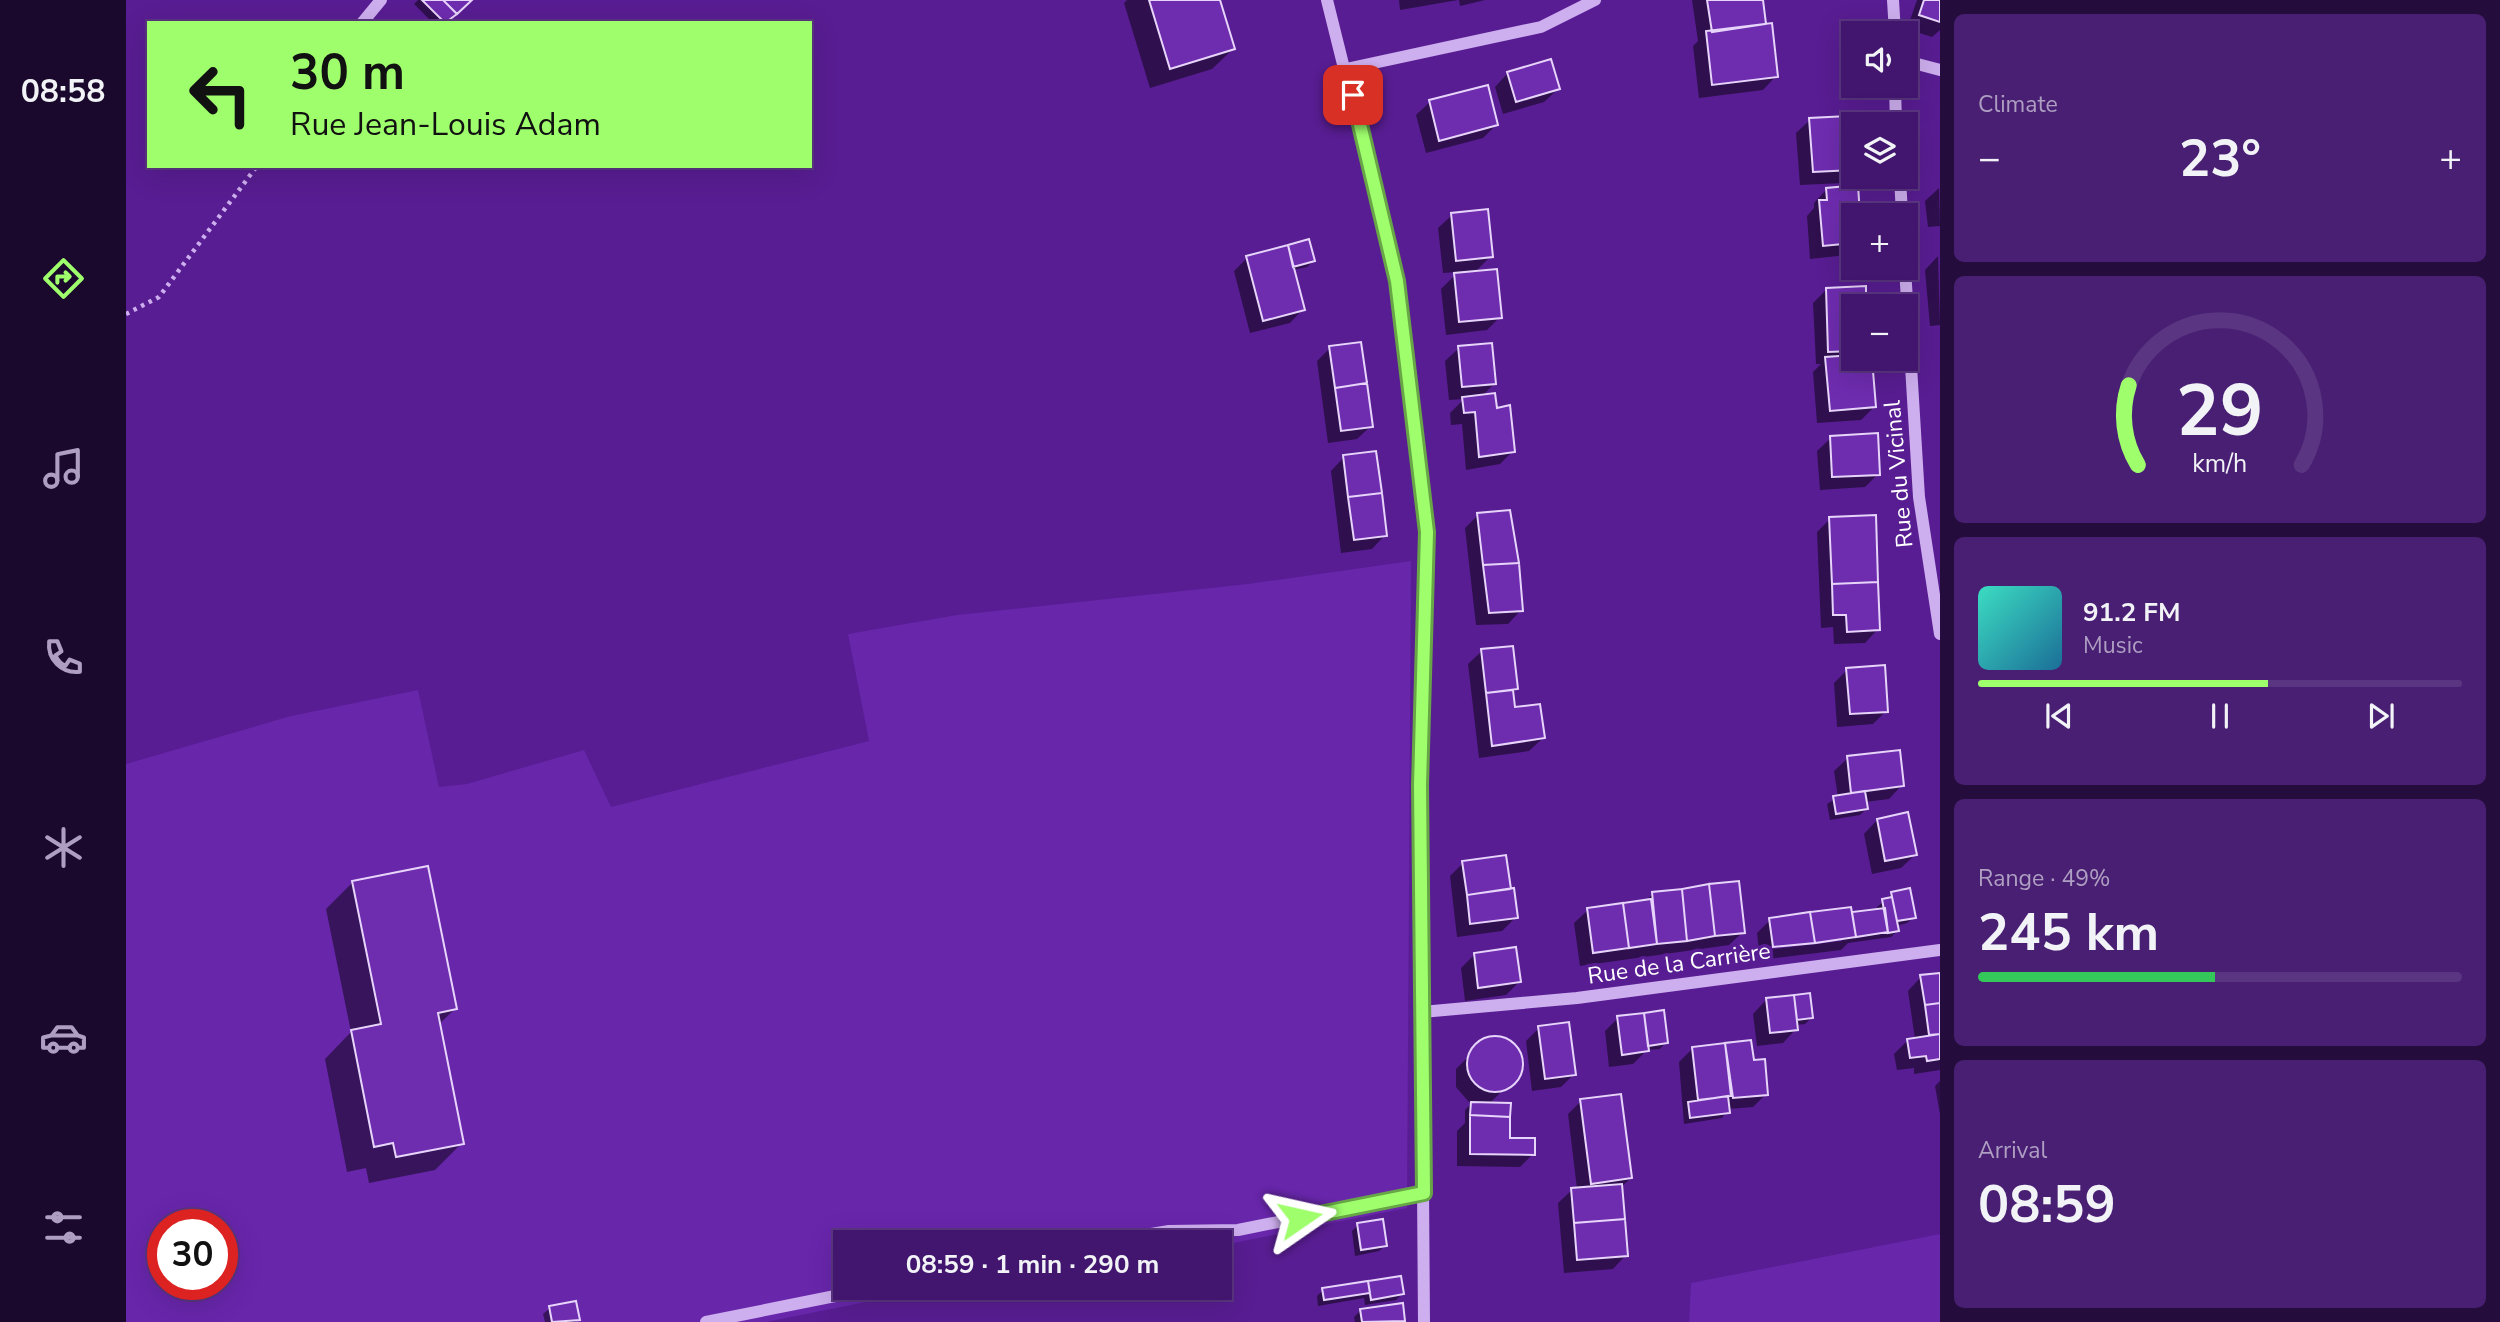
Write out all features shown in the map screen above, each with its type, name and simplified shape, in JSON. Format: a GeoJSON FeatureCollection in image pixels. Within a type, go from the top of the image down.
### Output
{"type":"FeatureCollection","features":[{"type":"Feature","properties":{"kind":"street"},"geometry":{"type":"LineString","coordinates":[[364,21],[381,0]]}},
{"type":"Feature","properties":{"kind":"street"},"geometry":{"type":"LineString","coordinates":[[1327,0],[1397,281],[1427,532],[1420,785],[1424,1322]]}},
{"type":"Feature","properties":{"kind":"street"},"geometry":{"type":"LineString","coordinates":[[1346,69],[1541,27],[1595,0]]}},
{"type":"Feature","properties":{"kind":"street"},"geometry":{"type":"LineString","coordinates":[[1893,0],[1894,21]]}},
{"type":"Feature","properties":{"kind":"street"},"geometry":{"type":"LineString","coordinates":[[1918,64],[1940,70]]}},
{"type":"Feature","properties":{"kind":"street","name":"Rue du Vicinal"},"geometry":{"type":"LineString","coordinates":[[1906,280],[1919,497],[1940,634]]}},
{"type":"Feature","properties":{"kind":"street","name":"Rue de la Carrière"},"geometry":{"type":"LineString","coordinates":[[1422,1012],[1577,998],[1940,950]]}},
{"type":"Feature","properties":{"kind":"street"},"geometry":{"type":"LineString","coordinates":[[1232,1230],[1424,1193]]}},
{"type":"Feature","properties":{"kind":"street"},"geometry":{"type":"LineString","coordinates":[[706,1322],[833,1296]]}},
{"type":"Feature","properties":{"kind":"path"},"geometry":{"type":"LineString","coordinates":[[126,314],[159,297],[256,168]]}},
{"type":"Feature","properties":{"kind":"shaded area"},"geometry":{"type":"Polygon","coordinates":[[[1411,561],[1407,1208],[1233,1243],[1232,1230],[833,1230],[833,1300],[876,1300],[766,1322],[126,1322],[126,764],[291,716],[418,690],[439,787],[467,784],[584,750],[611,807],[869,741],[848,634],[957,615],[1248,584],[1411,561]]]}},
{"type":"Feature","properties":{"kind":"shaded area"},"geometry":{"type":"Polygon","coordinates":[[[1940,1234],[1940,1322],[1689,1322],[1691,1283],[1940,1234]]]}},
{"type":"Feature","properties":{"kind":"building"},"geometry":{"type":"Polygon","coordinates":[[[422,0],[443,0],[457,14],[443,21],[422,0]]]}},
{"type":"Feature","properties":{"kind":"building"},"geometry":{"type":"Polygon","coordinates":[[[443,0],[472,0],[457,14],[443,0]]]}},
{"type":"Feature","properties":{"kind":"building"},"geometry":{"type":"Polygon","coordinates":[[[1149,0],[1220,0],[1235,49],[1170,69],[1149,0]]]}},
{"type":"Feature","properties":{"kind":"building"},"geometry":{"type":"Polygon","coordinates":[[[1707,0],[1763,0],[1766,24],[1712,32],[1707,0]]]}},
{"type":"Feature","properties":{"kind":"building"},"geometry":{"type":"Polygon","coordinates":[[[1924,0],[1940,0],[1940,22],[1919,15],[1924,0]]]}},
{"type":"Feature","properties":{"kind":"building"},"geometry":{"type":"Polygon","coordinates":[[[1772,23],[1778,77],[1712,85],[1706,31],[1772,23]]]}},
{"type":"Feature","properties":{"kind":"building"},"geometry":{"type":"Polygon","coordinates":[[[1551,59],[1560,89],[1516,102],[1507,72],[1551,59]]]}},
{"type":"Feature","properties":{"kind":"building"},"geometry":{"type":"Polygon","coordinates":[[[1488,85],[1498,125],[1439,141],[1429,100],[1488,85]]]}},
{"type":"Feature","properties":{"kind":"building"},"geometry":{"type":"Polygon","coordinates":[[[1841,116],[1841,171],[1813,172],[1809,118],[1841,116]]]}},
{"type":"Feature","properties":{"kind":"building"},"geometry":{"type":"Polygon","coordinates":[[[1826,188],[1858,189],[1859,203],[1841,203],[1841,244],[1823,246],[1819,200],[1827,200],[1826,188]]]}},
{"type":"Feature","properties":{"kind":"building"},"geometry":{"type":"Polygon","coordinates":[[[1488,209],[1493,257],[1456,261],[1451,213],[1488,209]]]}},
{"type":"Feature","properties":{"kind":"building"},"geometry":{"type":"Polygon","coordinates":[[[1309,239],[1315,261],[1293,267],[1288,245],[1309,239]]]}},
{"type":"Feature","properties":{"kind":"building"},"geometry":{"type":"Polygon","coordinates":[[[1288,245],[1305,310],[1263,321],[1246,256],[1288,245]]]}},
{"type":"Feature","properties":{"kind":"building"},"geometry":{"type":"Polygon","coordinates":[[[1497,269],[1502,318],[1459,322],[1454,273],[1497,269]]]}},
{"type":"Feature","properties":{"kind":"building"},"geometry":{"type":"Polygon","coordinates":[[[1866,286],[1866,294],[1841,294],[1841,351],[1828,352],[1826,288],[1866,286]]]}},
{"type":"Feature","properties":{"kind":"building"},"geometry":{"type":"Polygon","coordinates":[[[1361,342],[1367,383],[1335,388],[1329,346],[1361,342]]]}},
{"type":"Feature","properties":{"kind":"building"},"geometry":{"type":"Polygon","coordinates":[[[1492,343],[1496,384],[1462,387],[1458,346],[1492,343]]]}},
{"type":"Feature","properties":{"kind":"building"},"geometry":{"type":"Polygon","coordinates":[[[1841,356],[1841,371],[1873,371],[1876,407],[1830,411],[1825,357],[1841,356]]]}},
{"type":"Feature","properties":{"kind":"building"},"geometry":{"type":"Polygon","coordinates":[[[1367,383],[1373,427],[1341,431],[1335,388],[1367,383]]]}},
{"type":"Feature","properties":{"kind":"building"},"geometry":{"type":"Polygon","coordinates":[[[1495,393],[1497,408],[1510,405],[1515,452],[1479,457],[1475,412],[1464,413],[1462,397],[1495,393]]]}},
{"type":"Feature","properties":{"kind":"building"},"geometry":{"type":"Polygon","coordinates":[[[1878,433],[1880,475],[1832,477],[1830,436],[1878,433]]]}},
{"type":"Feature","properties":{"kind":"building"},"geometry":{"type":"Polygon","coordinates":[[[1376,451],[1382,493],[1348,497],[1343,455],[1376,451]]]}},
{"type":"Feature","properties":{"kind":"building"},"geometry":{"type":"Polygon","coordinates":[[[1382,493],[1387,536],[1354,540],[1348,497],[1382,493]]]}},
{"type":"Feature","properties":{"kind":"building"},"geometry":{"type":"Polygon","coordinates":[[[1510,510],[1519,563],[1483,565],[1477,513],[1510,510]]]}},
{"type":"Feature","properties":{"kind":"building"},"geometry":{"type":"Polygon","coordinates":[[[1876,515],[1878,582],[1832,584],[1829,517],[1876,515]]]}},
{"type":"Feature","properties":{"kind":"building"},"geometry":{"type":"Polygon","coordinates":[[[1519,563],[1523,611],[1489,613],[1483,565],[1519,563]]]}},
{"type":"Feature","properties":{"kind":"building"},"geometry":{"type":"Polygon","coordinates":[[[1878,582],[1880,630],[1847,632],[1846,615],[1833,615],[1832,584],[1878,582]]]}},
{"type":"Feature","properties":{"kind":"building"},"geometry":{"type":"Polygon","coordinates":[[[1513,646],[1518,689],[1486,693],[1481,649],[1513,646]]]}},
{"type":"Feature","properties":{"kind":"building"},"geometry":{"type":"Polygon","coordinates":[[[1885,665],[1888,712],[1850,714],[1846,668],[1885,665]]]}},
{"type":"Feature","properties":{"kind":"building"},"geometry":{"type":"Polygon","coordinates":[[[1513,690],[1515,707],[1540,704],[1545,738],[1492,746],[1486,693],[1513,690]]]}},
{"type":"Feature","properties":{"kind":"building"},"geometry":{"type":"Polygon","coordinates":[[[1900,750],[1904,786],[1851,793],[1847,756],[1900,750]]]}},
{"type":"Feature","properties":{"kind":"building"},"geometry":{"type":"Polygon","coordinates":[[[1865,791],[1868,809],[1836,814],[1833,796],[1865,791]]]}},
{"type":"Feature","properties":{"kind":"building"},"geometry":{"type":"Polygon","coordinates":[[[1908,812],[1917,855],[1885,861],[1877,819],[1908,812]]]}},
{"type":"Feature","properties":{"kind":"building"},"geometry":{"type":"Polygon","coordinates":[[[1506,855],[1511,889],[1467,895],[1462,861],[1506,855]]]}},
{"type":"Feature","properties":{"kind":"building"},"geometry":{"type":"Polygon","coordinates":[[[428,866],[457,1009],[438,1013],[464,1144],[396,1157],[393,1143],[374,1147],[351,1030],[381,1024],[352,881],[428,866]]]}},
{"type":"Feature","properties":{"kind":"building"},"geometry":{"type":"Polygon","coordinates":[[[1739,881],[1745,933],[1715,936],[1709,884],[1739,881]]]}},
{"type":"Feature","properties":{"kind":"building"},"geometry":{"type":"Polygon","coordinates":[[[1709,884],[1715,936],[1687,941],[1682,889],[1709,884]]]}},
{"type":"Feature","properties":{"kind":"building"},"geometry":{"type":"Polygon","coordinates":[[[1514,888],[1518,918],[1470,924],[1467,895],[1514,888]]]}},
{"type":"Feature","properties":{"kind":"building"},"geometry":{"type":"Polygon","coordinates":[[[1910,888],[1916,918],[1897,921],[1891,892],[1910,888]]]}},
{"type":"Feature","properties":{"kind":"building"},"geometry":{"type":"Polygon","coordinates":[[[1682,889],[1687,941],[1657,944],[1652,892],[1682,889]]]}},
{"type":"Feature","properties":{"kind":"building"},"geometry":{"type":"Polygon","coordinates":[[[1892,897],[1899,931],[1888,933],[1882,899],[1892,897]]]}},
{"type":"Feature","properties":{"kind":"building"},"geometry":{"type":"Polygon","coordinates":[[[1651,899],[1657,944],[1629,948],[1623,903],[1651,899]]]}},
{"type":"Feature","properties":{"kind":"building"},"geometry":{"type":"Polygon","coordinates":[[[1623,903],[1629,948],[1593,953],[1587,908],[1623,903]]]}},
{"type":"Feature","properties":{"kind":"building"},"geometry":{"type":"Polygon","coordinates":[[[1851,907],[1856,937],[1815,943],[1810,912],[1851,907]]]}},
{"type":"Feature","properties":{"kind":"building"},"geometry":{"type":"Polygon","coordinates":[[[1885,908],[1888,932],[1856,937],[1852,912],[1885,908]]]}},
{"type":"Feature","properties":{"kind":"building"},"geometry":{"type":"Polygon","coordinates":[[[1810,912],[1815,943],[1773,947],[1769,918],[1810,912]]]}},
{"type":"Feature","properties":{"kind":"building"},"geometry":{"type":"Polygon","coordinates":[[[1516,947],[1521,982],[1478,988],[1474,953],[1516,947]]]}},
{"type":"Feature","properties":{"kind":"building"},"geometry":{"type":"Polygon","coordinates":[[[1940,973],[1940,1003],[1925,1005],[1920,975],[1940,973]]]}},
{"type":"Feature","properties":{"kind":"building"},"geometry":{"type":"Polygon","coordinates":[[[1810,993],[1813,1018],[1797,1020],[1794,995],[1810,993]]]}},
{"type":"Feature","properties":{"kind":"building"},"geometry":{"type":"Polygon","coordinates":[[[1794,995],[1798,1030],[1770,1033],[1766,998],[1794,995]]]}},
{"type":"Feature","properties":{"kind":"building"},"geometry":{"type":"Polygon","coordinates":[[[1940,1003],[1940,1034],[1929,1035],[1925,1005],[1940,1003]]]}},
{"type":"Feature","properties":{"kind":"building"},"geometry":{"type":"Polygon","coordinates":[[[1664,1010],[1668,1043],[1648,1046],[1644,1013],[1664,1010]]]}},
{"type":"Feature","properties":{"kind":"building"},"geometry":{"type":"Polygon","coordinates":[[[1644,1013],[1649,1051],[1622,1055],[1617,1016],[1644,1013]]]}},
{"type":"Feature","properties":{"kind":"building"},"geometry":{"type":"Polygon","coordinates":[[[1569,1022],[1576,1075],[1545,1079],[1538,1026],[1569,1022]]]}},
{"type":"Feature","properties":{"kind":"building"},"geometry":{"type":"Polygon","coordinates":[[[1940,1034],[1940,1059],[1927,1061],[1926,1056],[1910,1058],[1907,1039],[1940,1034]]]}},
{"type":"Feature","properties":{"kind":"building"},"geometry":{"type":"Polygon","coordinates":[[[1495,1036],[1506,1038],[1515,1044],[1521,1053],[1521,1075],[1515,1084],[1506,1090],[1495,1092],[1484,1090],[1475,1084],[1469,1075],[1467,1064],[1469,1053],[1475,1044],[1484,1038],[1495,1036]]]}},
{"type":"Feature","properties":{"kind":"building"},"geometry":{"type":"Polygon","coordinates":[[[1751,1040],[1754,1060],[1765,1059],[1768,1095],[1733,1098],[1725,1043],[1751,1040]]]}},
{"type":"Feature","properties":{"kind":"building"},"geometry":{"type":"Polygon","coordinates":[[[1725,1043],[1731,1096],[1698,1100],[1692,1047],[1725,1043]]]}},
{"type":"Feature","properties":{"kind":"building"},"geometry":{"type":"Polygon","coordinates":[[[1621,1094],[1632,1178],[1591,1184],[1580,1099],[1621,1094]]]}},
{"type":"Feature","properties":{"kind":"building"},"geometry":{"type":"Polygon","coordinates":[[[1728,1096],[1730,1113],[1690,1118],[1688,1102],[1728,1096]]]}},
{"type":"Feature","properties":{"kind":"building"},"geometry":{"type":"Polygon","coordinates":[[[1471,1102],[1511,1103],[1510,1117],[1470,1115],[1471,1102]]]}},
{"type":"Feature","properties":{"kind":"building"},"geometry":{"type":"Polygon","coordinates":[[[1470,1115],[1510,1117],[1510,1138],[1535,1138],[1535,1155],[1470,1154],[1470,1115]]]}},
{"type":"Feature","properties":{"kind":"building"},"geometry":{"type":"Polygon","coordinates":[[[1622,1184],[1625,1219],[1574,1223],[1571,1188],[1622,1184]]]}},
{"type":"Feature","properties":{"kind":"building"},"geometry":{"type":"Polygon","coordinates":[[[1383,1219],[1387,1246],[1361,1250],[1357,1223],[1383,1219]]]}},
{"type":"Feature","properties":{"kind":"building"},"geometry":{"type":"Polygon","coordinates":[[[1625,1219],[1628,1256],[1577,1260],[1574,1223],[1625,1219]]]}},
{"type":"Feature","properties":{"kind":"building"},"geometry":{"type":"Polygon","coordinates":[[[1401,1276],[1404,1294],[1371,1300],[1368,1281],[1401,1276]]]}},
{"type":"Feature","properties":{"kind":"building"},"geometry":{"type":"Polygon","coordinates":[[[1368,1281],[1370,1293],[1324,1300],[1322,1288],[1368,1281]]]}},
{"type":"Feature","properties":{"kind":"building"},"geometry":{"type":"Polygon","coordinates":[[[576,1301],[580,1320],[552,1322],[549,1306],[576,1301]]]}},
{"type":"Feature","properties":{"kind":"building"},"geometry":{"type":"Polygon","coordinates":[[[1403,1303],[1405,1321],[1362,1322],[1360,1309],[1403,1303]]]}},
{"type":"Feature","properties":{"kind":"route"},"geometry":{"type":"LineString","coordinates":[[1300,1218],[1424,1193],[1420,785],[1427,532],[1397,281],[1353,95]]}}]}
